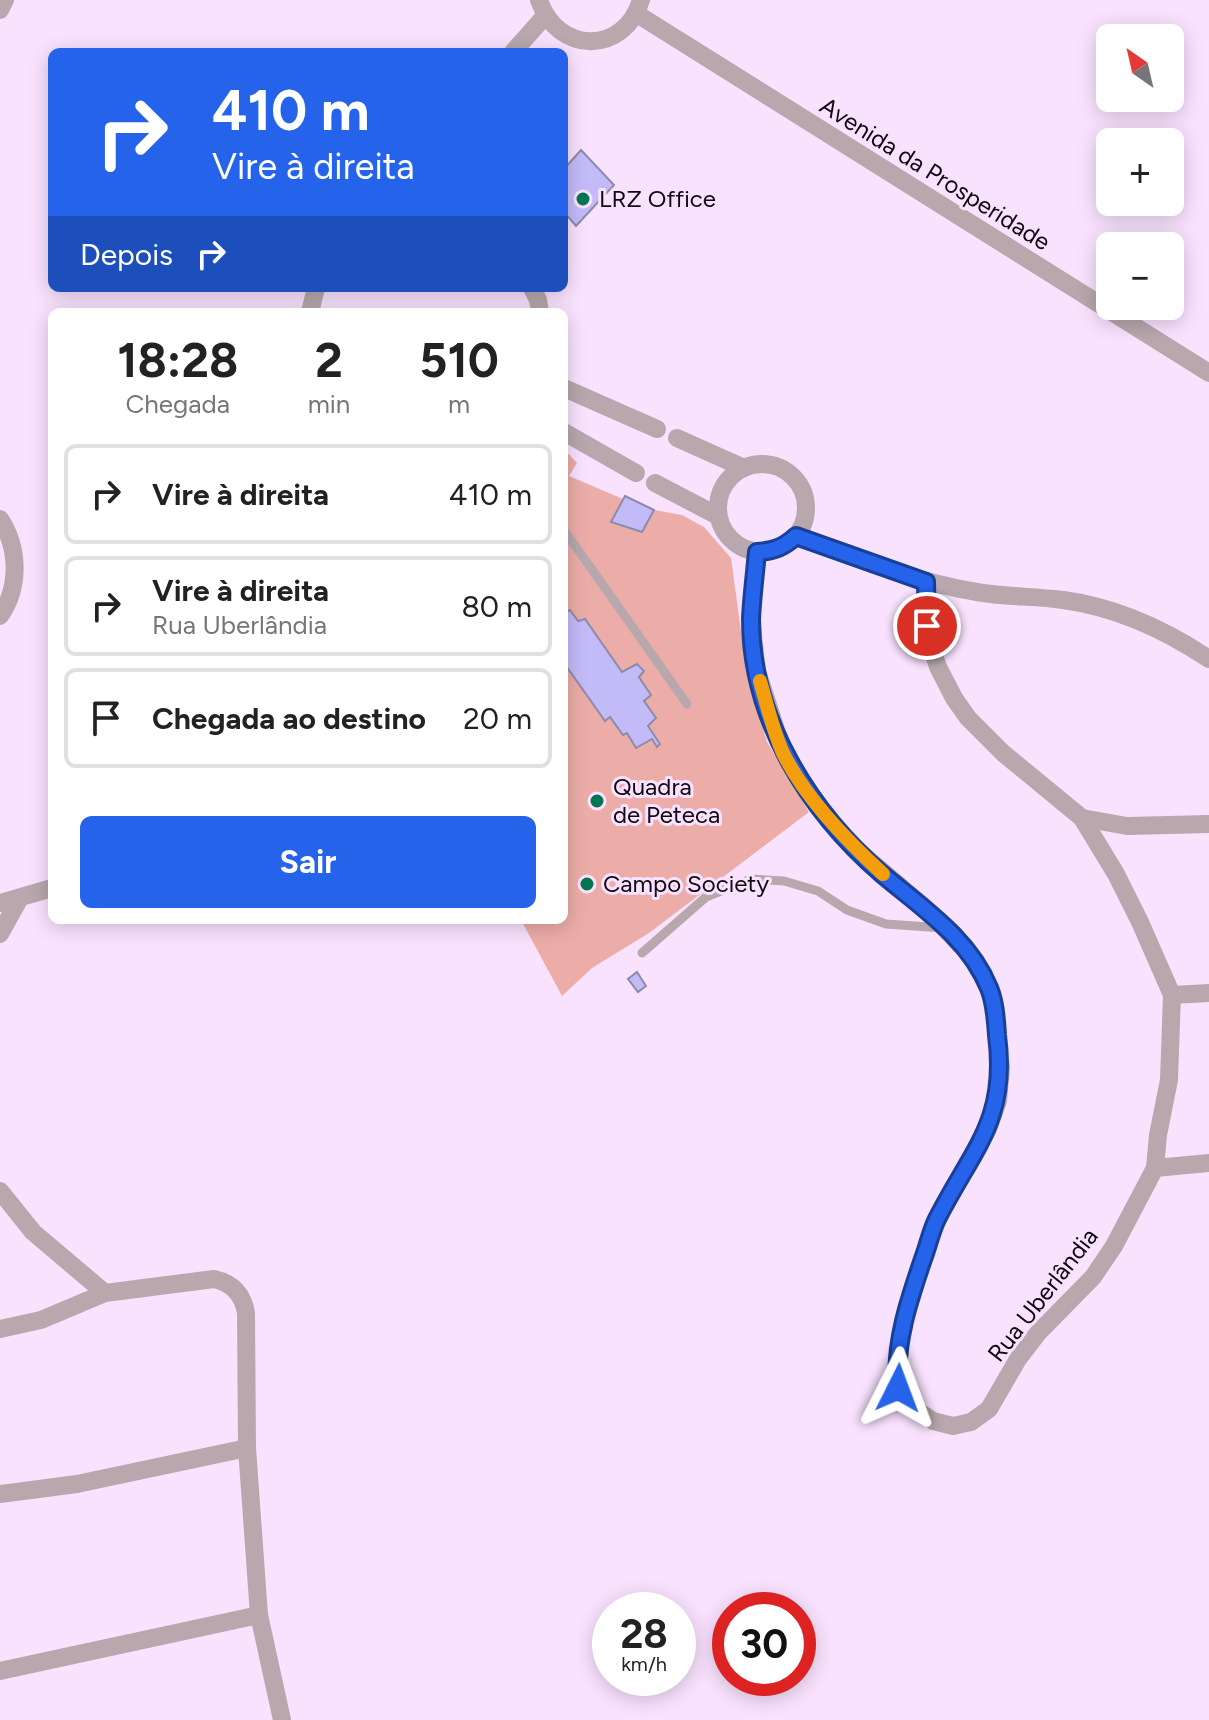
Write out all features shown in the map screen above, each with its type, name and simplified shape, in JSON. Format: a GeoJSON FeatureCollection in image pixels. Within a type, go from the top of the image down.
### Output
{"type":"FeatureCollection","features":[{"type":"Feature","properties":{"kind":"street"},"geometry":{"type":"LineString","coordinates":[[0,10],[5,0]]}},
{"type":"Feature","properties":{"kind":"street"},"geometry":{"type":"LineString","coordinates":[[516,48],[542,8],[555,28],[569,37],[585,41],[602,40],[618,34],[639,7]]}},
{"type":"Feature","properties":{"kind":"street","name":"Avenida da Prosperidade"},"geometry":{"type":"LineString","coordinates":[[639,7],[1209,373]]}},
{"type":"Feature","properties":{"kind":"street"},"geometry":{"type":"LineString","coordinates":[[568,390],[657,429]]}},
{"type":"Feature","properties":{"kind":"street"},"geometry":{"type":"LineString","coordinates":[[568,434],[636,473]]}},
{"type":"Feature","properties":{"kind":"street"},"geometry":{"type":"LineString","coordinates":[[677,438],[744,468]]}},
{"type":"Feature","properties":{"kind":"street"},"geometry":{"type":"LineString","coordinates":[[758,464],[773,465],[787,471],[797,481],[806,509],[796,536],[785,546],[772,551],[743,549],[731,541],[722,529],[718,501],[723,487],[744,468],[758,464]]}},
{"type":"Feature","properties":{"kind":"street"},"geometry":{"type":"LineString","coordinates":[[655,483],[718,516]]}},
{"type":"Feature","properties":{"kind":"street"},"geometry":{"type":"LineString","coordinates":[[0,519],[8,531],[15,569],[13,590],[0,616]]}},
{"type":"Feature","properties":{"kind":"street"},"geometry":{"type":"LineString","coordinates":[[796,536],[926,582],[979,593],[1065,600],[1099,607],[1180,639],[1209,659]]}},
{"type":"Feature","properties":{"kind":"street","name":"Rua Uberlândia"},"geometry":{"type":"LineString","coordinates":[[757,552],[751,619],[757,671],[784,754],[819,807],[848,842],[946,928],[969,954],[989,988],[994,1009],[1001,1068],[998,1101],[988,1129],[936,1221],[906,1309],[897,1379],[898,1388],[907,1404],[933,1421],[953,1426],[971,1422],[989,1409],[1018,1359],[1038,1333],[1093,1277],[1114,1246],[1155,1168],[1169,1080],[1172,995],[1116,874],[1082,818],[1003,753],[968,718],[954,698],[931,646],[927,626],[926,582]]}},
{"type":"Feature","properties":{"kind":"street"},"geometry":{"type":"LineString","coordinates":[[1082,818],[1127,826],[1209,824]]}},
{"type":"Feature","properties":{"kind":"street"},"geometry":{"type":"LineString","coordinates":[[0,903],[48,889]]}},
{"type":"Feature","properties":{"kind":"street"},"geometry":{"type":"LineString","coordinates":[[0,934],[20,898]]}},
{"type":"Feature","properties":{"kind":"street"},"geometry":{"type":"LineString","coordinates":[[1172,995],[1209,993]]}},
{"type":"Feature","properties":{"kind":"street"},"geometry":{"type":"LineString","coordinates":[[1155,1168],[1209,1163]]}},
{"type":"Feature","properties":{"kind":"street"},"geometry":{"type":"LineString","coordinates":[[0,1191],[33,1232],[105,1293]]}},
{"type":"Feature","properties":{"kind":"street"},"geometry":{"type":"LineString","coordinates":[[0,1329],[41,1320],[105,1293],[196,1279],[223,1281],[242,1298],[246,1313],[247,1448],[259,1615],[282,1720]]}},
{"type":"Feature","properties":{"kind":"street"},"geometry":{"type":"LineString","coordinates":[[0,1494],[77,1484],[247,1448]]}},
{"type":"Feature","properties":{"kind":"street"},"geometry":{"type":"LineString","coordinates":[[0,1671],[259,1615]]}},
{"type":"Feature","properties":{"kind":"lane"},"geometry":{"type":"LineString","coordinates":[[568,536],[687,704]]}},
{"type":"Feature","properties":{"kind":"lane"},"geometry":{"type":"LineString","coordinates":[[642,953],[706,897],[751,879],[784,881],[818,891],[847,910],[886,924],[946,928]]}},
{"type":"Feature","properties":{"kind":"shaded area"},"geometry":{"type":"Polygon","coordinates":[[[568,453],[577,463],[569,476],[623,499],[612,521],[641,532],[654,510],[682,515],[704,527],[731,558],[746,668],[767,742],[809,812],[649,933],[592,968],[562,996],[523,924],[568,924],[568,453]]]}},
{"type":"Feature","properties":{"kind":"building","name":"LRZ Office"},"geometry":{"type":"Polygon","coordinates":[[[581,150],[614,185],[576,226],[568,217],[568,165],[581,150]]]}},
{"type":"Feature","properties":{"kind":"building"},"geometry":{"type":"Polygon","coordinates":[[[625,496],[654,510],[642,532],[611,522],[625,496]]]}},
{"type":"Feature","properties":{"kind":"building"},"geometry":{"type":"Polygon","coordinates":[[[568,611],[578,621],[585,619],[622,672],[637,664],[644,671],[639,677],[651,695],[644,701],[656,718],[648,726],[660,744],[657,747],[652,739],[636,748],[627,733],[623,735],[610,717],[605,721],[568,669],[568,611]]]}},
{"type":"Feature","properties":{"kind":"building"},"geometry":{"type":"Polygon","coordinates":[[[637,972],[646,986],[638,992],[628,979],[637,972]]]}},
{"type":"Feature","properties":{"kind":"slow traffic"},"geometry":{"type":"LineString","coordinates":[[760,681],[784,754],[819,807],[848,842],[883,874]]}},
{"type":"Feature","properties":{"kind":"place","name":"LRZ Office"},"geometry":{"type":"Point","coordinates":[583,199]}},
{"type":"Feature","properties":{"kind":"place","name":"Quadra de Peteca"},"geometry":{"type":"Point","coordinates":[597,801]}},
{"type":"Feature","properties":{"kind":"place","name":"Campo Society"},"geometry":{"type":"Point","coordinates":[587,884]}},
{"type":"Feature","properties":{"kind":"route"},"geometry":{"type":"LineString","coordinates":[[898,1388],[897,1365],[906,1309],[936,1221],[988,1129],[998,1101],[1001,1068],[994,1009],[989,988],[969,954],[923,906],[848,842],[819,807],[784,754],[757,671],[751,619],[757,552],[785,546],[796,536],[926,582],[927,626]]}}]}
